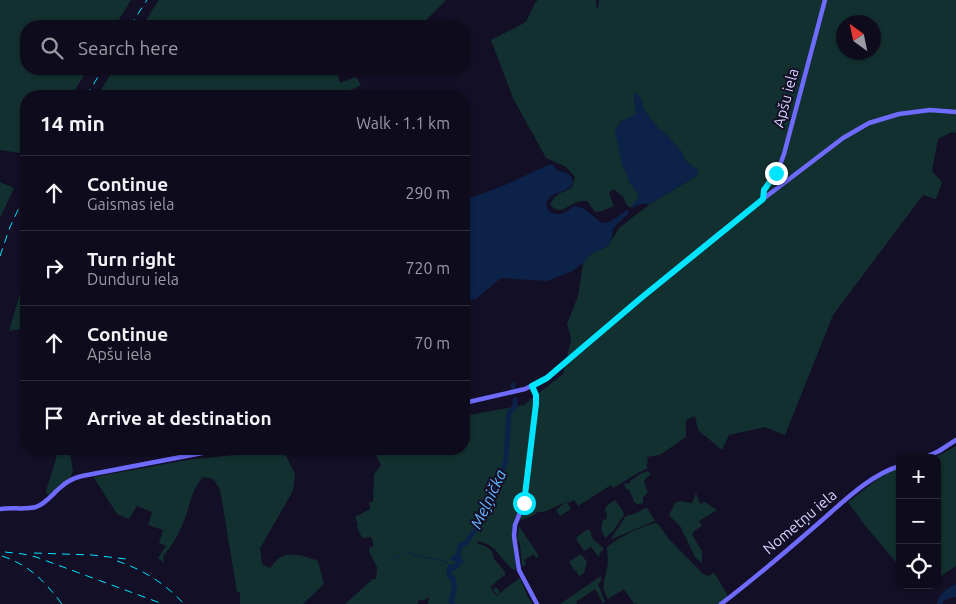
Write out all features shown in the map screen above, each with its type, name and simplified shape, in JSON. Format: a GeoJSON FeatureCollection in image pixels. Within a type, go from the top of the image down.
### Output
{"type":"FeatureCollection","features":[{"type":"Feature","properties":{"kind":"street","name":"Apšu iela"},"geometry":{"type":"LineString","coordinates":[[763,199],[764,190],[776,173],[784,154],[825,0]]}},
{"type":"Feature","properties":{"kind":"street"},"geometry":{"type":"LineString","coordinates":[[470,402],[517,391],[547,378],[641,298],[763,199],[843,138],[869,123],[899,114],[930,110],[956,112]]}},
{"type":"Feature","properties":{"kind":"street"},"geometry":{"type":"LineString","coordinates":[[532,386],[536,395],[536,404],[525,493],[522,510],[515,526],[514,536],[519,570],[537,604]]}},
{"type":"Feature","properties":{"kind":"street"},"geometry":{"type":"LineString","coordinates":[[933,454],[956,440]]}},
{"type":"Feature","properties":{"kind":"street"},"geometry":{"type":"LineString","coordinates":[[0,509],[36,507],[74,478],[192,455]]}},
{"type":"Feature","properties":{"kind":"street","name":"Nometņu iela"},"geometry":{"type":"LineString","coordinates":[[721,604],[763,571],[863,485],[882,472],[896,467]]}},
{"type":"Feature","properties":{"kind":"green space"},"geometry":{"type":"Polygon","coordinates":[[[0,0],[131,0],[119,20],[20,20],[20,75],[84,75],[75,90],[20,90],[20,153],[0,150],[0,0]]]}},
{"type":"Feature","properties":{"kind":"green space"},"geometry":{"type":"Polygon","coordinates":[[[159,0],[446,0],[426,20],[146,20],[159,0]]]}},
{"type":"Feature","properties":{"kind":"green space"},"geometry":{"type":"Polygon","coordinates":[[[538,0],[596,0],[598,10],[599,0],[956,0],[956,133],[952,132],[938,139],[932,171],[942,182],[936,199],[923,195],[833,315],[785,435],[765,427],[729,435],[722,450],[698,430],[695,416],[686,420],[686,437],[660,455],[647,457],[648,464],[646,465],[648,468],[613,488],[611,485],[578,506],[574,500],[569,503],[568,501],[571,509],[560,516],[556,510],[566,502],[517,521],[513,538],[516,569],[511,568],[491,547],[478,541],[477,543],[492,551],[494,559],[505,572],[505,575],[503,577],[498,573],[502,577],[490,587],[497,596],[520,578],[533,604],[428,604],[429,597],[423,601],[419,599],[418,604],[345,604],[373,579],[376,579],[377,567],[369,551],[370,546],[373,548],[373,542],[371,537],[362,538],[355,517],[370,509],[369,502],[373,502],[374,474],[381,465],[376,455],[470,455],[470,415],[524,405],[563,374],[571,339],[567,324],[578,296],[583,263],[586,258],[608,246],[619,228],[650,204],[698,174],[697,170],[685,160],[681,151],[646,113],[641,98],[634,95],[636,114],[620,122],[622,165],[628,180],[639,195],[635,203],[630,208],[624,198],[614,189],[609,193],[614,206],[602,211],[595,212],[587,201],[579,202],[560,210],[553,208],[550,204],[554,198],[572,187],[575,177],[566,167],[546,158],[513,98],[491,40],[526,22],[538,0]]]}},
{"type":"Feature","properties":{"kind":"green space"},"geometry":{"type":"Polygon","coordinates":[[[110,75],[338,75],[340,83],[356,77],[361,85],[351,90],[101,90],[110,75]]]}},
{"type":"Feature","properties":{"kind":"green space"},"geometry":{"type":"Polygon","coordinates":[[[0,182],[14,188],[0,218],[0,182]]]}},
{"type":"Feature","properties":{"kind":"green space"},"geometry":{"type":"Polygon","coordinates":[[[20,293],[20,329],[9,331],[20,293]]]}},
{"type":"Feature","properties":{"kind":"green space"},"geometry":{"type":"Polygon","coordinates":[[[956,446],[956,566],[941,576],[941,499],[941,454],[956,446]]]}},
{"type":"Feature","properties":{"kind":"green space"},"geometry":{"type":"Polygon","coordinates":[[[57,455],[70,455],[73,470],[71,477],[49,495],[46,491],[57,455]]]}},
{"type":"Feature","properties":{"kind":"green space"},"geometry":{"type":"Polygon","coordinates":[[[235,455],[286,455],[295,474],[293,491],[260,548],[262,564],[270,568],[282,556],[287,555],[303,556],[318,561],[324,584],[303,604],[240,604],[240,592],[237,592],[220,489],[213,479],[203,477],[196,487],[180,531],[163,556],[164,563],[158,558],[166,546],[159,543],[163,530],[148,525],[152,512],[137,506],[129,519],[117,514],[94,478],[187,460],[235,455]]]}},
{"type":"Feature","properties":{"kind":"green space"},"geometry":{"type":"Polygon","coordinates":[[[896,469],[896,562],[848,502],[879,478],[896,469]]]}},
{"type":"Feature","properties":{"kind":"green space"},"geometry":{"type":"Polygon","coordinates":[[[648,471],[651,474],[644,482],[648,493],[643,497],[643,503],[637,504],[624,484],[630,483],[640,474],[648,471]]]}},
{"type":"Feature","properties":{"kind":"green space"},"geometry":{"type":"Polygon","coordinates":[[[696,493],[700,504],[705,502],[717,510],[699,521],[702,526],[692,534],[702,552],[702,563],[695,557],[680,526],[669,515],[675,503],[679,501],[692,503],[696,493]]]}},
{"type":"Feature","properties":{"kind":"green space"},"geometry":{"type":"Polygon","coordinates":[[[615,500],[624,515],[613,531],[605,538],[601,529],[603,519],[606,520],[606,506],[615,500]]]}},
{"type":"Feature","properties":{"kind":"green space"},"geometry":{"type":"Polygon","coordinates":[[[647,508],[655,521],[611,539],[625,517],[647,508]]]}},
{"type":"Feature","properties":{"kind":"green space"},"geometry":{"type":"Polygon","coordinates":[[[655,523],[703,574],[710,576],[712,573],[715,574],[727,597],[719,604],[634,604],[624,589],[608,599],[604,591],[604,580],[608,563],[607,547],[642,527],[655,523]]]}},
{"type":"Feature","properties":{"kind":"green space"},"geometry":{"type":"Polygon","coordinates":[[[519,526],[539,556],[536,558],[534,554],[524,560],[526,564],[524,566],[522,565],[520,544],[517,539],[519,526]]]}},
{"type":"Feature","properties":{"kind":"green space"},"geometry":{"type":"Polygon","coordinates":[[[588,529],[594,540],[604,549],[599,557],[591,547],[584,551],[576,539],[588,529]]]}},
{"type":"Feature","properties":{"kind":"green space"},"geometry":{"type":"Polygon","coordinates":[[[581,554],[587,562],[584,573],[579,576],[569,562],[581,554]]]}},
{"type":"Feature","properties":{"kind":"green space"},"geometry":{"type":"Polygon","coordinates":[[[601,576],[601,581],[598,584],[605,602],[603,603],[595,589],[576,602],[577,604],[560,604],[601,576]]]}},
{"type":"Feature","properties":{"kind":"green space"},"geometry":{"type":"Polygon","coordinates":[[[496,587],[500,592],[497,595],[493,590],[496,587]]]}},
{"type":"Feature","properties":{"kind":"water"},"geometry":{"type":"Polygon","coordinates":[[[636,92],[641,98],[646,113],[681,151],[685,160],[697,170],[698,174],[650,204],[641,204],[632,208],[639,195],[628,180],[622,165],[615,132],[620,123],[636,114],[634,95],[636,92]]]}},
{"type":"Feature","properties":{"kind":"water"},"geometry":{"type":"Polygon","coordinates":[[[552,164],[558,171],[565,172],[570,176],[573,181],[568,189],[554,195],[547,201],[548,210],[554,214],[566,212],[574,206],[583,208],[602,223],[610,222],[627,210],[628,214],[613,228],[612,239],[608,246],[591,254],[573,271],[547,281],[501,278],[476,299],[470,300],[470,198],[552,164]]]}},
{"type":"Feature","properties":{"kind":"water"},"geometry":{"type":"Polygon","coordinates":[[[956,584],[956,597],[946,599],[942,604],[937,604],[941,594],[956,584]]]}},
{"type":"Feature","properties":{"kind":"waterway","name":"Meļņička"},"geometry":{"type":"LineString","coordinates":[[469,538],[477,528],[502,474],[506,459],[509,413],[515,406],[515,400]]}},
{"type":"Feature","properties":{"kind":"waterway","name":"Meļņička"},"geometry":{"type":"LineString","coordinates":[[453,604],[451,601],[455,586],[453,583],[454,579],[449,576],[449,571],[450,567],[454,568],[461,561],[453,558],[458,556],[460,546],[467,542]]}},
{"type":"Feature","properties":{"kind":"waterway"},"geometry":{"type":"LineString","coordinates":[[406,554],[409,553],[446,562],[452,567]]}},
{"type":"Feature","properties":{"kind":"waterway"},"geometry":{"type":"LineString","coordinates":[[391,559],[402,555]]}},
{"type":"Feature","properties":{"kind":"railway"},"geometry":{"type":"LineString","coordinates":[[134,20],[147,0]]}},
{"type":"Feature","properties":{"kind":"railway"},"geometry":{"type":"LineString","coordinates":[[90,90],[99,75]]}},
{"type":"Feature","properties":{"kind":"railway"},"geometry":{"type":"LineString","coordinates":[[0,256],[20,206]]}},
{"type":"Feature","properties":{"kind":"railway"},"geometry":{"type":"LineString","coordinates":[[5,552],[36,557],[163,604]]}},
{"type":"Feature","properties":{"kind":"railway"},"geometry":{"type":"LineString","coordinates":[[34,553],[92,555],[126,559]]}},
{"type":"Feature","properties":{"kind":"railway"},"geometry":{"type":"LineString","coordinates":[[2,556],[21,564],[36,575],[62,604]]}},
{"type":"Feature","properties":{"kind":"railway"},"geometry":{"type":"LineString","coordinates":[[117,561],[153,578],[184,604]]}},
{"type":"Feature","properties":{"kind":"route"},"geometry":{"type":"LineString","coordinates":[[524,503],[536,404],[536,395],[532,386],[547,378],[641,298],[763,199],[764,190],[776,173]]}}]}
